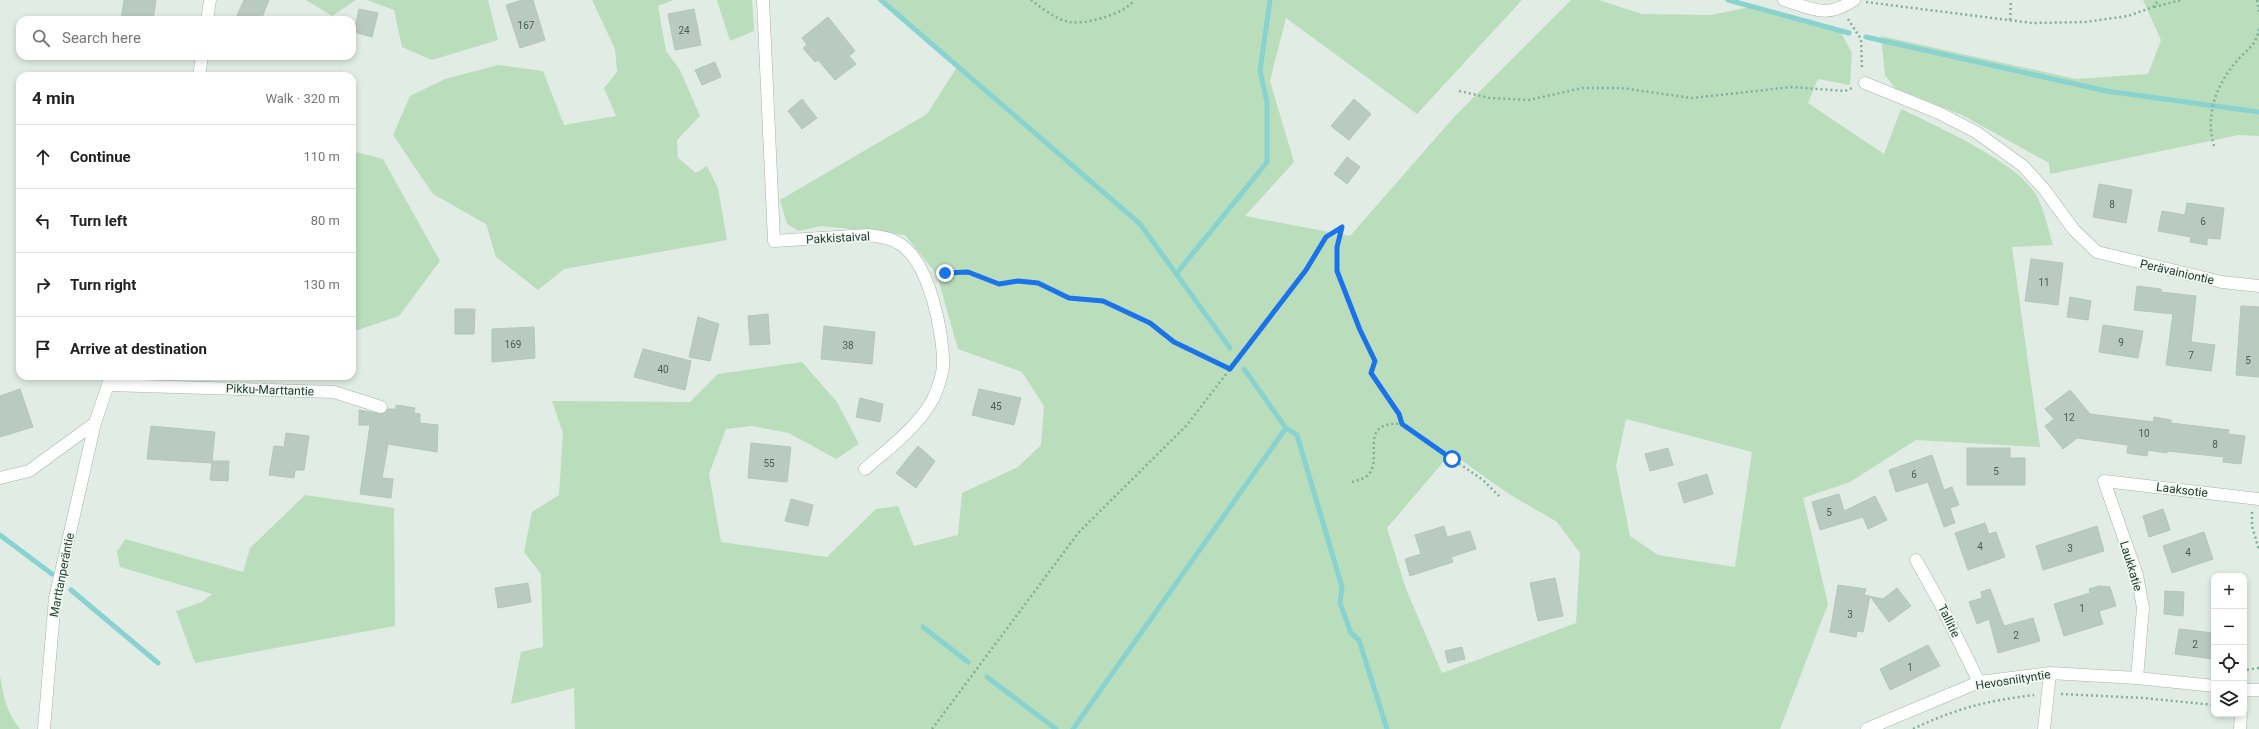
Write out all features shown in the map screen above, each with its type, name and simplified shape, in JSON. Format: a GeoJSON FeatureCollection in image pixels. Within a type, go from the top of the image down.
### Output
{"type":"FeatureCollection","features":[{"type":"Feature","properties":{"kind":"street"},"geometry":{"type":"LineString","coordinates":[[208,16],[210,0]]}},
{"type":"Feature","properties":{"kind":"street","name":"Pakkistaival"},"geometry":{"type":"LineString","coordinates":[[763,0],[774,241],[868,235],[883,237],[900,244],[914,258],[923,275],[934,306],[942,336],[943,369],[933,400],[916,423],[865,469]]}},
{"type":"Feature","properties":{"kind":"street"},"geometry":{"type":"LineString","coordinates":[[1784,0],[1822,12],[1841,8],[1854,0]]}},
{"type":"Feature","properties":{"kind":"street"},"geometry":{"type":"LineString","coordinates":[[200,72],[201,60]]}},
{"type":"Feature","properties":{"kind":"street","name":"Perävainiontie"},"geometry":{"type":"LineString","coordinates":[[1865,83],[1951,119],[1976,132],[2017,162],[2044,189],[2074,230],[2097,252],[2222,282],[2259,286]]}},
{"type":"Feature","properties":{"kind":"street","name":"Pikku-Marttantie"},"geometry":{"type":"LineString","coordinates":[[109,380],[334,392],[381,406]]}},
{"type":"Feature","properties":{"kind":"street","name":"Marttanperäntie"},"geometry":{"type":"LineString","coordinates":[[44,729],[55,598],[95,423],[109,380]]}},
{"type":"Feature","properties":{"kind":"street"},"geometry":{"type":"LineString","coordinates":[[0,478],[30,471],[95,423]]}},
{"type":"Feature","properties":{"kind":"street","name":"Laaksotie"},"geometry":{"type":"LineString","coordinates":[[2104,481],[2256,498]]}},
{"type":"Feature","properties":{"kind":"street","name":"Laukkatie"},"geometry":{"type":"LineString","coordinates":[[2104,481],[2136,575],[2143,608],[2137,678]]}},
{"type":"Feature","properties":{"kind":"street","name":"Tallitie"},"geometry":{"type":"LineString","coordinates":[[1916,560],[1940,603],[1979,682]]}},
{"type":"Feature","properties":{"kind":"street"},"geometry":{"type":"LineString","coordinates":[[2044,729],[2050,673]]}},
{"type":"Feature","properties":{"kind":"street","name":"Hevosniityntie"},"geometry":{"type":"LineString","coordinates":[[1867,729],[1979,682],[2050,673],[2137,678],[2211,686]]}},
{"type":"Feature","properties":{"kind":"street"},"geometry":{"type":"LineString","coordinates":[[2247,690],[2259,690]]}},
{"type":"Feature","properties":{"kind":"street"},"geometry":{"type":"LineString","coordinates":[[2240,729],[2241,717]]}},
{"type":"Feature","properties":{"kind":"path"},"geometry":{"type":"LineString","coordinates":[[1031,0],[1048,12],[1069,22],[1092,21],[1105,17],[1118,12],[1134,0]]}},
{"type":"Feature","properties":{"kind":"path"},"geometry":{"type":"LineString","coordinates":[[1854,0],[1894,7],[2032,23],[2085,22],[2128,16],[2153,7],[2181,0]]}},
{"type":"Feature","properties":{"kind":"path"},"geometry":{"type":"LineString","coordinates":[[2010,20],[2011,0]]}},
{"type":"Feature","properties":{"kind":"path"},"geometry":{"type":"LineString","coordinates":[[2153,7],[2159,0]]}},
{"type":"Feature","properties":{"kind":"path"},"geometry":{"type":"LineString","coordinates":[[2257,0],[2259,12]]}},
{"type":"Feature","properties":{"kind":"path"},"geometry":{"type":"LineString","coordinates":[[1459,91],[1490,98],[1529,100],[1582,88],[1621,88],[1692,98],[1792,87],[1845,91],[1865,83],[1861,67],[1861,39],[1841,8]]}},
{"type":"Feature","properties":{"kind":"path"},"geometry":{"type":"LineString","coordinates":[[2214,146],[2210,134],[2214,101],[2218,89],[2236,61],[2252,47],[2259,27]]}},
{"type":"Feature","properties":{"kind":"path"},"geometry":{"type":"LineString","coordinates":[[932,729],[1079,532],[1187,425],[1306,270],[1326,237],[1342,227],[1337,247],[1337,271],[1357,322],[1375,361],[1371,373],[1399,414],[1402,424]]}},
{"type":"Feature","properties":{"kind":"path"},"geometry":{"type":"LineString","coordinates":[[914,258],[937,271],[968,272],[999,284],[1018,281],[1038,283],[1069,298],[1103,301],[1150,323],[1174,342],[1230,369]]}},
{"type":"Feature","properties":{"kind":"path"},"geometry":{"type":"LineString","coordinates":[[1352,482],[1366,477],[1370,473],[1373,466],[1372,447],[1376,435],[1381,428],[1391,423],[1402,424],[1483,480],[1501,498]]}},
{"type":"Feature","properties":{"kind":"path"},"geometry":{"type":"LineString","coordinates":[[2256,498],[2252,526],[2259,550]]}},
{"type":"Feature","properties":{"kind":"green space"},"geometry":{"type":"Polygon","coordinates":[[[306,0],[356,0],[332,16],[306,0]]]}},
{"type":"Feature","properties":{"kind":"green space"},"geometry":{"type":"Polygon","coordinates":[[[367,0],[488,0],[498,40],[432,60],[402,47],[394,10],[367,0]]]}},
{"type":"Feature","properties":{"kind":"green space"},"geometry":{"type":"Polygon","coordinates":[[[592,0],[674,0],[658,6],[666,51],[680,70],[700,116],[677,140],[678,158],[696,173],[707,166],[718,188],[727,240],[564,269],[538,290],[496,257],[486,224],[433,194],[393,135],[410,96],[445,79],[498,65],[543,71],[564,125],[616,116],[604,88],[617,72],[615,49],[592,0]]]}},
{"type":"Feature","properties":{"kind":"green space"},"geometry":{"type":"Polygon","coordinates":[[[717,0],[752,0],[754,31],[730,41],[717,0]]]}},
{"type":"Feature","properties":{"kind":"green space"},"geometry":{"type":"Polygon","coordinates":[[[881,0],[1522,0],[1417,114],[1286,18],[1270,81],[1294,162],[1245,216],[1350,236],[1454,117],[1571,0],[1599,0],[1642,14],[1711,15],[1750,7],[1839,29],[1852,53],[1850,85],[1818,79],[1808,103],[1884,154],[1901,109],[1974,145],[1993,157],[2025,181],[2038,199],[2053,245],[2012,247],[2040,447],[1916,440],[1850,482],[1803,498],[1828,604],[1780,729],[575,729],[574,688],[511,704],[521,652],[543,647],[541,574],[524,552],[532,512],[559,495],[563,433],[552,401],[690,402],[718,374],[802,362],[837,402],[859,444],[836,459],[789,433],[752,426],[726,429],[709,474],[721,542],[827,557],[876,509],[898,506],[914,546],[958,535],[962,493],[1018,467],[1041,445],[1044,406],[1022,372],[958,349],[937,275],[905,235],[821,226],[798,231],[787,224],[780,200],[927,114],[957,67],[881,0]],[[1626,419],[1616,466],[1630,536],[1658,555],[1735,567],[1752,452],[1626,419]],[[1451,453],[1387,528],[1406,589],[1442,673],[1576,623],[1580,553],[1557,522],[1509,494],[1451,453]]]}},
{"type":"Feature","properties":{"kind":"green space"},"geometry":{"type":"Polygon","coordinates":[[[2143,0],[2259,0],[2259,136],[2239,135],[2050,174],[2049,163],[1964,116],[1895,88],[1885,75],[1881,36],[2076,79],[2148,74],[2161,40],[2143,0]]]}},
{"type":"Feature","properties":{"kind":"green space"},"geometry":{"type":"Polygon","coordinates":[[[356,152],[383,159],[440,261],[399,316],[356,331],[356,152]]]}},
{"type":"Feature","properties":{"kind":"green space"},"geometry":{"type":"Polygon","coordinates":[[[305,495],[394,508],[395,626],[195,663],[176,611],[202,602],[212,594],[120,567],[117,552],[125,539],[243,572],[250,548],[305,495]]]}},
{"type":"Feature","properties":{"kind":"green space"},"geometry":{"type":"Polygon","coordinates":[[[0,676],[4,697],[9,711],[20,729],[0,729],[0,676]]]}},
{"type":"Feature","properties":{"kind":"building"},"geometry":{"type":"Polygon","coordinates":[[[124,0],[156,0],[154,16],[122,16],[124,0]]]}},
{"type":"Feature","properties":{"kind":"building"},"geometry":{"type":"Polygon","coordinates":[[[244,0],[269,0],[263,16],[237,16],[244,0]]]}},
{"type":"Feature","properties":{"kind":"building"},"geometry":{"type":"Polygon","coordinates":[[[522,0],[533,0],[545,40],[520,48],[506,5],[522,0]]]}},
{"type":"Feature","properties":{"kind":"building"},"geometry":{"type":"Polygon","coordinates":[[[359,9],[378,13],[372,37],[356,33],[356,23],[359,9]]]}},
{"type":"Feature","properties":{"kind":"building"},"geometry":{"type":"Polygon","coordinates":[[[694,9],[701,45],[675,50],[668,14],[694,9]]]}},
{"type":"Feature","properties":{"kind":"building"},"geometry":{"type":"Polygon","coordinates":[[[828,17],[855,51],[849,56],[856,64],[835,80],[818,60],[815,62],[803,48],[807,45],[802,38],[828,17]]]}},
{"type":"Feature","properties":{"kind":"building"},"geometry":{"type":"Polygon","coordinates":[[[715,62],[721,77],[702,85],[695,70],[715,62]]]}},
{"type":"Feature","properties":{"kind":"building"},"geometry":{"type":"Polygon","coordinates":[[[802,99],[817,118],[802,129],[788,111],[802,99]]]}},
{"type":"Feature","properties":{"kind":"building"},"geometry":{"type":"Polygon","coordinates":[[[1354,99],[1371,114],[1349,140],[1331,126],[1354,99]]]}},
{"type":"Feature","properties":{"kind":"building"},"geometry":{"type":"Polygon","coordinates":[[[1347,157],[1360,167],[1347,184],[1334,174],[1347,157]]]}},
{"type":"Feature","properties":{"kind":"building"},"geometry":{"type":"Polygon","coordinates":[[[2099,184],[2132,190],[2126,223],[2093,217],[2099,184]]]}},
{"type":"Feature","properties":{"kind":"building"},"geometry":{"type":"Polygon","coordinates":[[[2187,203],[2224,208],[2220,239],[2207,238],[2207,245],[2190,242],[2191,237],[2158,231],[2162,211],[2185,215],[2187,203]]]}},
{"type":"Feature","properties":{"kind":"building"},"geometry":{"type":"Polygon","coordinates":[[[2031,259],[2063,263],[2058,305],[2025,301],[2031,259]]]}},
{"type":"Feature","properties":{"kind":"building"},"geometry":{"type":"Polygon","coordinates":[[[2137,286],[2161,289],[2161,292],[2196,296],[2191,342],[2215,345],[2211,371],[2166,365],[2173,314],[2134,310],[2137,286]]]}},
{"type":"Feature","properties":{"kind":"building"},"geometry":{"type":"Polygon","coordinates":[[[2070,297],[2091,301],[2088,320],[2067,317],[2070,297]]]}},
{"type":"Feature","properties":{"kind":"building"},"geometry":{"type":"Polygon","coordinates":[[[2241,306],[2259,307],[2259,377],[2236,375],[2241,306]]]}},
{"type":"Feature","properties":{"kind":"building"},"geometry":{"type":"Polygon","coordinates":[[[455,309],[475,309],[474,334],[455,334],[455,309]]]}},
{"type":"Feature","properties":{"kind":"building"},"geometry":{"type":"Polygon","coordinates":[[[768,314],[770,344],[750,345],[748,316],[768,314]]]}},
{"type":"Feature","properties":{"kind":"building"},"geometry":{"type":"Polygon","coordinates":[[[698,317],[719,324],[710,361],[689,357],[698,317]]]}},
{"type":"Feature","properties":{"kind":"building"},"geometry":{"type":"Polygon","coordinates":[[[2103,325],[2143,331],[2138,358],[2099,352],[2103,325]]]}},
{"type":"Feature","properties":{"kind":"building"},"geometry":{"type":"Polygon","coordinates":[[[824,326],[875,332],[872,364],[821,359],[824,326]]]}},
{"type":"Feature","properties":{"kind":"building"},"geometry":{"type":"Polygon","coordinates":[[[534,327],[535,358],[492,362],[492,329],[534,327]]]}},
{"type":"Feature","properties":{"kind":"building"},"geometry":{"type":"Polygon","coordinates":[[[643,349],[691,361],[685,390],[634,377],[643,349]]]}},
{"type":"Feature","properties":{"kind":"building"},"geometry":{"type":"Polygon","coordinates":[[[20,389],[33,427],[0,437],[0,396],[20,389]]]}},
{"type":"Feature","properties":{"kind":"building"},"geometry":{"type":"Polygon","coordinates":[[[979,389],[1021,398],[1014,425],[972,415],[979,389]]]}},
{"type":"Feature","properties":{"kind":"building"},"geometry":{"type":"Polygon","coordinates":[[[2070,390],[2090,414],[2153,422],[2154,417],[2171,420],[2171,423],[2229,430],[2228,434],[2245,436],[2241,464],[2223,462],[2224,457],[2167,451],[2167,453],[2148,450],[2147,456],[2127,453],[2128,445],[2077,438],[2063,449],[2045,426],[2054,419],[2045,409],[2070,390]]]}},
{"type":"Feature","properties":{"kind":"building"},"geometry":{"type":"Polygon","coordinates":[[[860,398],[883,404],[880,422],[856,417],[860,398]]]}},
{"type":"Feature","properties":{"kind":"building"},"geometry":{"type":"Polygon","coordinates":[[[396,405],[415,408],[414,413],[420,414],[420,423],[438,425],[437,452],[388,444],[382,478],[393,479],[391,498],[360,494],[370,425],[359,425],[359,410],[382,414],[388,409],[396,409],[396,405]]]}},
{"type":"Feature","properties":{"kind":"building"},"geometry":{"type":"Polygon","coordinates":[[[151,426],[215,432],[212,461],[229,461],[228,481],[210,480],[212,463],[147,459],[151,426]]]}},
{"type":"Feature","properties":{"kind":"building"},"geometry":{"type":"Polygon","coordinates":[[[286,433],[309,436],[304,470],[295,470],[294,478],[269,475],[274,446],[284,447],[286,433]]]}},
{"type":"Feature","properties":{"kind":"building"},"geometry":{"type":"Polygon","coordinates":[[[751,443],[791,447],[787,482],[748,478],[751,443]]]}},
{"type":"Feature","properties":{"kind":"building"},"geometry":{"type":"Polygon","coordinates":[[[918,446],[935,461],[916,488],[896,473],[918,446]]]}},
{"type":"Feature","properties":{"kind":"building"},"geometry":{"type":"Polygon","coordinates":[[[1668,448],[1673,465],[1650,471],[1645,454],[1668,448]]]}},
{"type":"Feature","properties":{"kind":"building"},"geometry":{"type":"Polygon","coordinates":[[[1967,448],[2010,448],[2010,458],[2025,458],[2025,485],[1967,485],[1967,448]]]}},
{"type":"Feature","properties":{"kind":"building"},"geometry":{"type":"Polygon","coordinates":[[[1932,455],[1944,490],[1952,487],[1959,505],[1950,508],[1955,523],[1944,527],[1928,482],[1896,492],[1889,470],[1932,455]]]}},
{"type":"Feature","properties":{"kind":"building"},"geometry":{"type":"Polygon","coordinates":[[[1707,474],[1713,494],[1684,503],[1678,483],[1707,474]]]}},
{"type":"Feature","properties":{"kind":"building"},"geometry":{"type":"Polygon","coordinates":[[[1839,494],[1844,511],[1875,496],[1887,520],[1868,529],[1863,517],[1820,530],[1812,502],[1839,494]]]}},
{"type":"Feature","properties":{"kind":"building"},"geometry":{"type":"Polygon","coordinates":[[[791,499],[813,505],[808,526],[785,521],[791,499]]]}},
{"type":"Feature","properties":{"kind":"building"},"geometry":{"type":"Polygon","coordinates":[[[2163,509],[2170,530],[2149,537],[2143,516],[2163,509]]]}},
{"type":"Feature","properties":{"kind":"building"},"geometry":{"type":"Polygon","coordinates":[[[1985,523],[1989,534],[1996,532],[2005,557],[1968,570],[1955,533],[1985,523]]]}},
{"type":"Feature","properties":{"kind":"building"},"geometry":{"type":"Polygon","coordinates":[[[1444,526],[1447,537],[1470,531],[1476,549],[1451,557],[1453,562],[1410,576],[1405,559],[1421,554],[1415,535],[1444,526]]]}},
{"type":"Feature","properties":{"kind":"building"},"geometry":{"type":"Polygon","coordinates":[[[2097,526],[2104,551],[2043,570],[2036,546],[2097,526]]]}},
{"type":"Feature","properties":{"kind":"building"},"geometry":{"type":"Polygon","coordinates":[[[2204,532],[2213,559],[2172,573],[2163,546],[2204,532]]]}},
{"type":"Feature","properties":{"kind":"building"},"geometry":{"type":"Polygon","coordinates":[[[1555,578],[1563,616],[1538,621],[1530,583],[1555,578]]]}},
{"type":"Feature","properties":{"kind":"building"},"geometry":{"type":"Polygon","coordinates":[[[528,583],[531,602],[498,608],[495,588],[528,583]]]}},
{"type":"Feature","properties":{"kind":"building"},"geometry":{"type":"Polygon","coordinates":[[[1838,585],[1866,589],[1864,595],[1870,596],[1863,632],[1857,631],[1856,637],[1830,632],[1838,585]]]}},
{"type":"Feature","properties":{"kind":"building"},"geometry":{"type":"Polygon","coordinates":[[[2099,586],[2110,587],[2116,606],[2099,611],[2103,624],[2064,636],[2054,604],[2090,593],[2089,589],[2099,586]]]}},
{"type":"Feature","properties":{"kind":"building"},"geometry":{"type":"Polygon","coordinates":[[[1897,588],[1911,606],[1889,622],[1870,596],[1883,599],[1897,588]]]}},
{"type":"Feature","properties":{"kind":"building"},"geometry":{"type":"Polygon","coordinates":[[[1990,589],[2004,626],[2033,618],[2040,641],[1998,653],[1989,619],[1977,624],[1969,602],[1982,598],[1981,592],[1990,589]]]}},
{"type":"Feature","properties":{"kind":"building"},"geometry":{"type":"Polygon","coordinates":[[[2165,591],[2184,592],[2183,616],[2164,614],[2165,591]]]}},
{"type":"Feature","properties":{"kind":"building"},"geometry":{"type":"Polygon","coordinates":[[[2179,629],[2211,633],[2211,659],[2175,654],[2179,629]]]}},
{"type":"Feature","properties":{"kind":"building"},"geometry":{"type":"Polygon","coordinates":[[[1928,645],[1940,666],[1890,690],[1880,669],[1928,645]]]}},
{"type":"Feature","properties":{"kind":"building"},"geometry":{"type":"Polygon","coordinates":[[[1462,647],[1465,659],[1448,663],[1445,651],[1462,647]]]}},
{"type":"Feature","properties":{"kind":"waterway"},"geometry":{"type":"LineString","coordinates":[[881,0],[1140,224],[1230,348]]}},
{"type":"Feature","properties":{"kind":"waterway"},"geometry":{"type":"LineString","coordinates":[[1177,273],[1267,162],[1267,102],[1260,71],[1270,0]]}},
{"type":"Feature","properties":{"kind":"waterway"},"geometry":{"type":"LineString","coordinates":[[1728,0],[1849,33]]}},
{"type":"Feature","properties":{"kind":"waterway"},"geometry":{"type":"LineString","coordinates":[[1866,37],[2106,91],[2259,112]]}},
{"type":"Feature","properties":{"kind":"waterway"},"geometry":{"type":"LineString","coordinates":[[1244,369],[1286,428],[1297,435],[1342,587],[1340,603],[1351,633],[1359,640],[1387,729]]}},
{"type":"Feature","properties":{"kind":"waterway"},"geometry":{"type":"LineString","coordinates":[[1073,729],[1286,428]]}},
{"type":"Feature","properties":{"kind":"waterway"},"geometry":{"type":"LineString","coordinates":[[0,535],[52,574]]}},
{"type":"Feature","properties":{"kind":"waterway"},"geometry":{"type":"LineString","coordinates":[[71,590],[158,663]]}},
{"type":"Feature","properties":{"kind":"waterway"},"geometry":{"type":"LineString","coordinates":[[923,627],[968,662]]}},
{"type":"Feature","properties":{"kind":"waterway"},"geometry":{"type":"LineString","coordinates":[[987,677],[1056,729]]}},
{"type":"Feature","properties":{"kind":"route"},"geometry":{"type":"LineString","coordinates":[[945,273],[959,271],[968,272],[999,284],[1018,281],[1038,283],[1069,298],[1103,301],[1150,323],[1174,342],[1230,369],[1306,270],[1326,237],[1342,227],[1337,247],[1337,271],[1360,330],[1375,361],[1371,373],[1399,414],[1402,424],[1452,459]]}}]}
